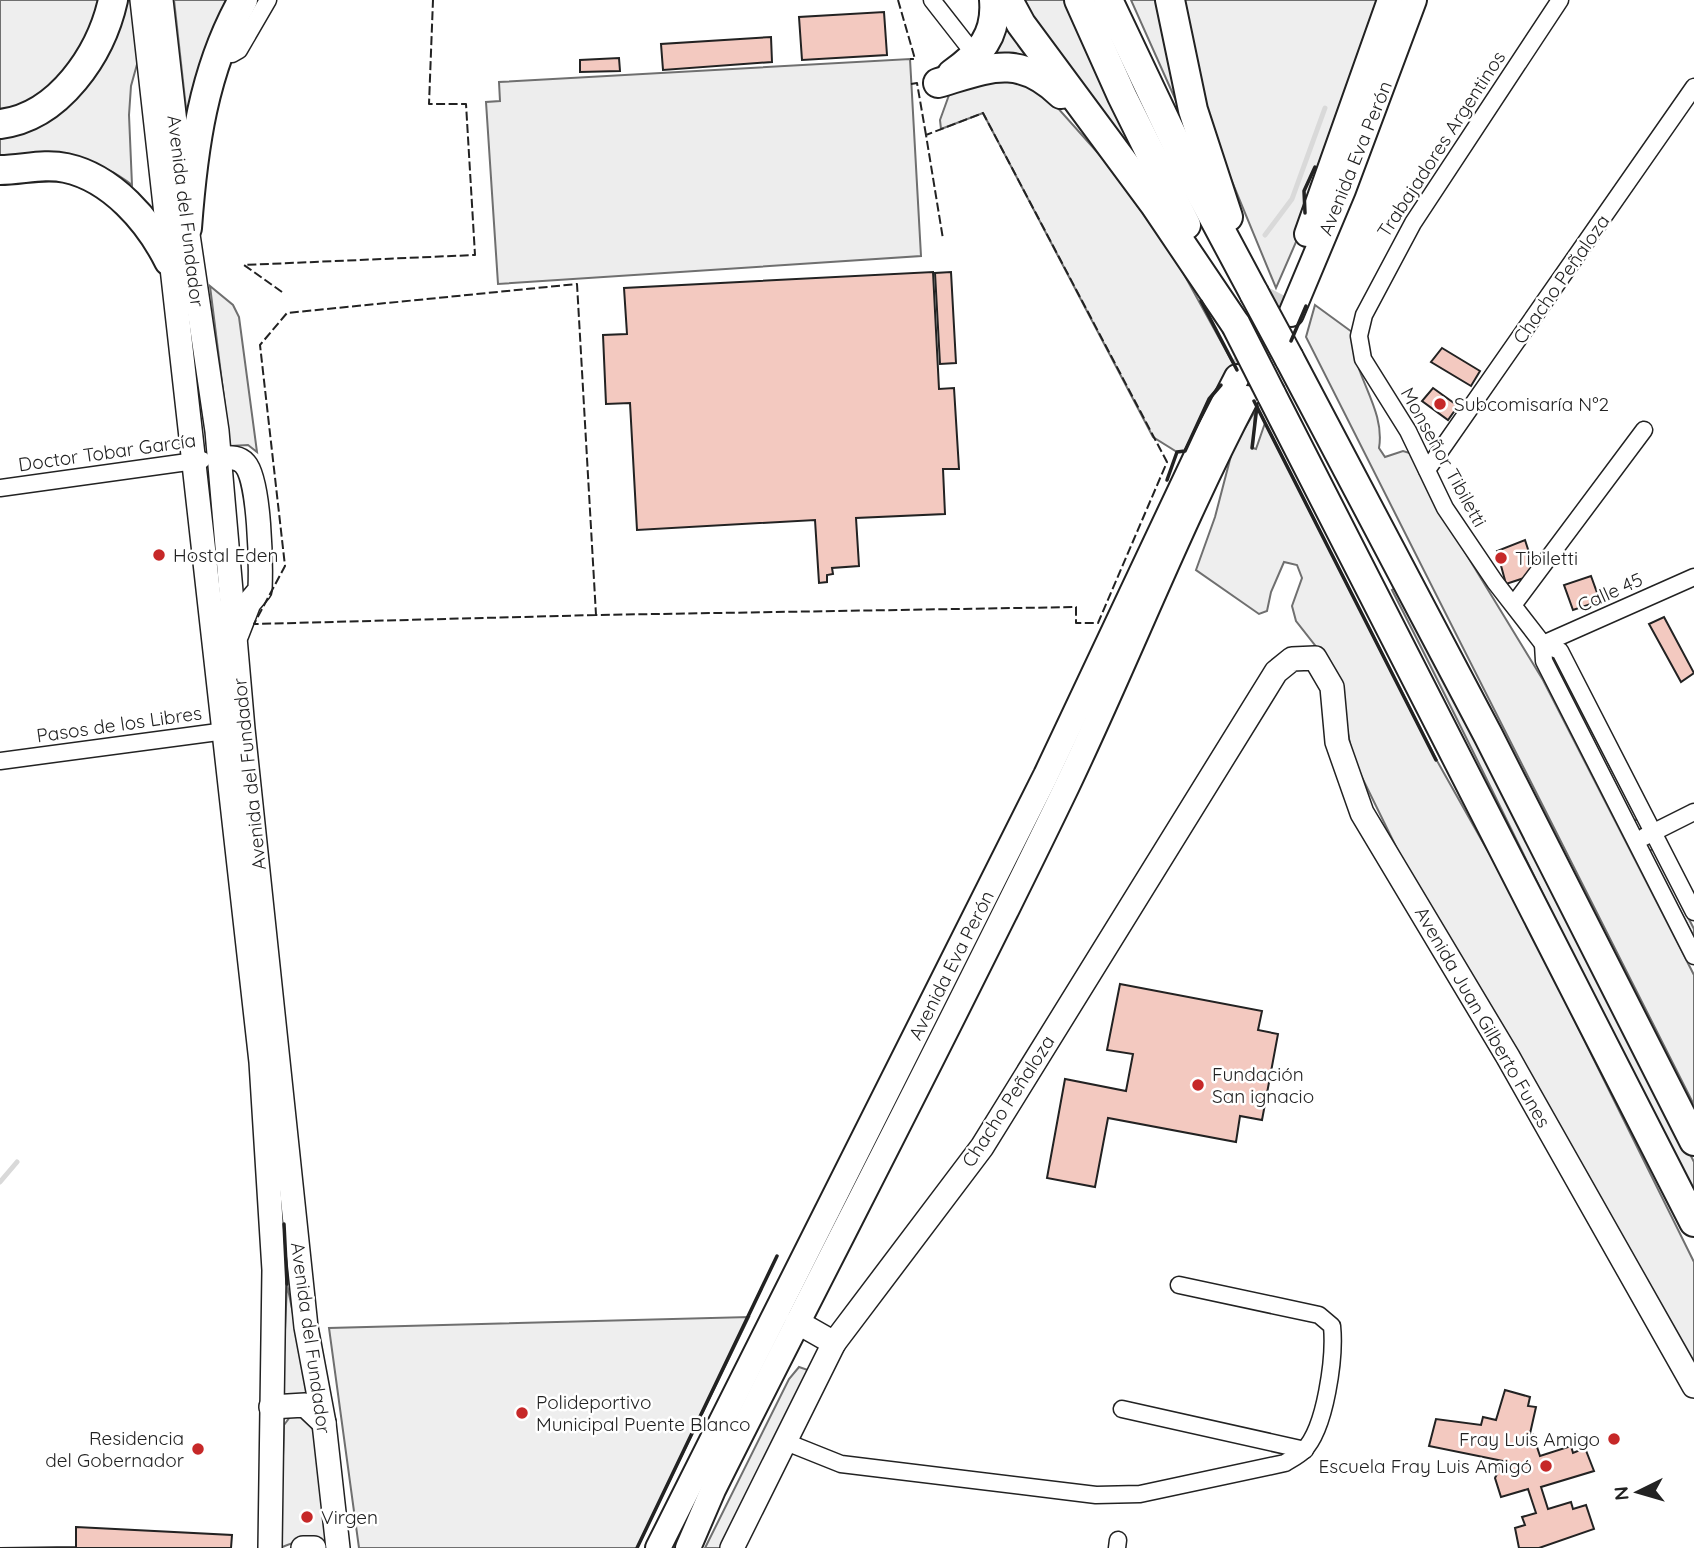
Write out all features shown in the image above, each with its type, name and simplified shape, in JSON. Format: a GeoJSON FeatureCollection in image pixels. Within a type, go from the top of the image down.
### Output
{"type":"FeatureCollection","features":[{"type":"Feature","properties":{"kind":"highway"},"geometry":{"type":"LineString","coordinates":[[0,124],[13,122],[38,111],[62,93],[99,40],[113,0]]}},
{"type":"Feature","properties":{"kind":"highway"},"geometry":{"type":"LineString","coordinates":[[187,228],[192,158],[199,117],[219,50],[243,0]]}},
{"type":"Feature","properties":{"kind":"highway"},"geometry":{"type":"LineString","coordinates":[[993,0],[995,22],[990,37],[975,55],[938,83],[997,66],[1030,71],[1046,80],[1093,125]]}},
{"type":"Feature","properties":{"kind":"highway"},"geometry":{"type":"LineString","coordinates":[[1009,0],[1021,24],[1093,125],[1155,205],[1236,325]]}},
{"type":"Feature","properties":{"kind":"highway"},"geometry":{"type":"LineString","coordinates":[[1079,0],[1122,96],[1236,325],[1252,390],[1694,1222]]}},
{"type":"Feature","properties":{"kind":"highway"},"geometry":{"type":"LineString","coordinates":[[1108,0],[1192,177],[1275,300]]}},
{"type":"Feature","properties":{"kind":"highway"},"geometry":{"type":"LineString","coordinates":[[1170,0],[1193,110],[1275,300],[1289,358],[1488,735],[1694,1141]]}},
{"type":"Feature","properties":{"kind":"highway"},"geometry":{"type":"LineString","coordinates":[[0,170],[50,166],[66,168],[90,177],[145,220],[169,261]]}},
{"type":"Feature","properties":{"kind":"main road","name":"Avenida del Fundador"},"geometry":{"type":"LineString","coordinates":[[142,0],[193,461],[233,730],[306,1327],[324,1423],[338,1548]]}},
{"type":"Feature","properties":{"kind":"main road","name":"Avenida del Fundador"},"geometry":{"type":"LineString","coordinates":[[161,0],[187,228],[219,458],[235,640],[233,730],[261,1062],[274,1270],[270,1548]]}},
{"type":"Feature","properties":{"kind":"main road","name":"Avenida Eva Perón"},"geometry":{"type":"LineString","coordinates":[[1275,300],[1312,222],[1390,0]]}},
{"type":"Feature","properties":{"kind":"main road","name":"Avenida Eva Perón"},"geometry":{"type":"LineString","coordinates":[[1275,300],[1343,190],[1414,0]]}},
{"type":"Feature","properties":{"kind":"main road","name":"Avenida Eva Perón"},"geometry":{"type":"LineString","coordinates":[[688,1548],[713,1490],[1066,789],[1128,657],[1210,467],[1252,390]]}},
{"type":"Feature","properties":{"kind":"main road","name":"Avenida Eva Perón"},"geometry":{"type":"LineString","coordinates":[[658,1548],[1110,646],[1195,457],[1252,390]]}},
{"type":"Feature","properties":{"kind":"main road"},"geometry":{"type":"LineString","coordinates":[[219,458],[238,458],[245,463],[251,474],[255,499],[260,590],[249,603],[235,640]]}},
{"type":"Feature","properties":{"kind":"main road","name":"Avenida Juan Gilberto Funes"},"geometry":{"type":"LineString","coordinates":[[1292,659],[1315,658],[1325,670],[1332,687],[1337,742],[1362,814],[1508,1057],[1694,1386]]}},
{"type":"Feature","properties":{"kind":"main road","name":"Chacho Peñaloza"},"geometry":{"type":"LineString","coordinates":[[732,1548],[834,1343],[982,1147],[1276,671],[1292,659]]}},
{"type":"Feature","properties":{"kind":"main road"},"geometry":{"type":"LineString","coordinates":[[797,1322],[834,1343]]}},
{"type":"Feature","properties":{"kind":"main road"},"geometry":{"type":"LineString","coordinates":[[271,1406],[304,1405],[324,1423]]}},
{"type":"Feature","properties":{"kind":"main road"},"geometry":{"type":"LineString","coordinates":[[303,1548],[314,1548]]}},
{"type":"Feature","properties":{"kind":"street"},"geometry":{"type":"LineString","coordinates":[[219,50],[232,54],[239,50],[268,0]]}},
{"type":"Feature","properties":{"kind":"street"},"geometry":{"type":"LineString","coordinates":[[932,0],[975,55]]}},
{"type":"Feature","properties":{"kind":"street","name":"Trabajadores Argentinos"},"geometry":{"type":"LineString","coordinates":[[1364,315],[1413,223],[1560,0]]}},
{"type":"Feature","properties":{"kind":"street","name":"Chacho Peñaloza"},"geometry":{"type":"LineString","coordinates":[[1427,470],[1694,87]]}},
{"type":"Feature","properties":{"kind":"street","name":"Monseñor Tibiletti"},"geometry":{"type":"LineString","coordinates":[[1364,315],[1359,336],[1363,359],[1408,431],[1445,508],[1543,644],[1560,651],[1694,912]]}},
{"type":"Feature","properties":{"kind":"street"},"geometry":{"type":"LineString","coordinates":[[1514,604],[1644,430]]}},
{"type":"Feature","properties":{"kind":"street","name":"Doctor Tobar García"},"geometry":{"type":"LineString","coordinates":[[0,488],[219,458]]}},
{"type":"Feature","properties":{"kind":"street","name":"Calle 45"},"geometry":{"type":"LineString","coordinates":[[1543,644],[1694,578]]}},
{"type":"Feature","properties":{"kind":"street","name":"Monseñor Tibiletti"},"geometry":{"type":"LineString","coordinates":[[1543,644],[1544,661],[1694,956]]}},
{"type":"Feature","properties":{"kind":"street","name":"Pasos de los Libres"},"geometry":{"type":"LineString","coordinates":[[0,761],[233,730]]}},
{"type":"Feature","properties":{"kind":"street"},"geometry":{"type":"LineString","coordinates":[[1635,841],[1694,812]]}},
{"type":"Feature","properties":{"kind":"street"},"geometry":{"type":"LineString","coordinates":[[786,1442],[841,1464],[1096,1495],[1140,1494],[1285,1463],[1305,1450],[1319,1425],[1334,1348],[1332,1326],[1319,1315],[1179,1285]]}},
{"type":"Feature","properties":{"kind":"street"},"geometry":{"type":"LineString","coordinates":[[1122,1409],[1305,1450]]}},
{"type":"Feature","properties":{"kind":"shaded area"},"geometry":{"type":"Polygon","coordinates":[[[0,0],[106,0],[60,86],[0,119],[0,0]]]}},
{"type":"Feature","properties":{"kind":"shaded area"},"geometry":{"type":"Polygon","coordinates":[[[121,0],[133,0],[141,50],[131,86],[129,115],[132,185],[100,166],[85,162],[53,159],[0,161],[0,136],[23,129],[121,0]]]}},
{"type":"Feature","properties":{"kind":"shaded area"},"geometry":{"type":"Polygon","coordinates":[[[174,0],[231,0],[189,135],[174,0]]]}},
{"type":"Feature","properties":{"kind":"shaded area"},"geometry":{"type":"Polygon","coordinates":[[[1015,0],[1066,0],[1172,217],[1015,0]]]}},
{"type":"Feature","properties":{"kind":"shaded area"},"geometry":{"type":"Polygon","coordinates":[[[1131,0],[1162,0],[1177,103],[1131,0]]]}},
{"type":"Feature","properties":{"kind":"shaded area"},"geometry":{"type":"Polygon","coordinates":[[[1180,0],[1383,0],[1306,219],[1276,288],[1207,121],[1180,0]]]}},
{"type":"Feature","properties":{"kind":"shaded area"},"geometry":{"type":"Polygon","coordinates":[[[1002,21],[1031,61],[993,59],[990,49],[1002,21]]]}},
{"type":"Feature","properties":{"kind":"shaded area"},"geometry":{"type":"Polygon","coordinates":[[[910,59],[921,256],[498,284],[486,102],[500,101],[499,82],[910,59]]]}},
{"type":"Feature","properties":{"kind":"shaded area"},"geometry":{"type":"Polygon","coordinates":[[[995,72],[1040,88],[1106,162],[1175,258],[1234,365],[1209,399],[1185,451],[1177,452],[1153,437],[983,113],[941,129],[940,120],[953,84],[995,72]]]}},
{"type":"Feature","properties":{"kind":"shaded area"},"geometry":{"type":"Polygon","coordinates":[[[210,286],[233,305],[239,317],[257,452],[248,445],[230,446],[210,286]]]}},
{"type":"Feature","properties":{"kind":"shaded area"},"geometry":{"type":"Polygon","coordinates":[[[1315,305],[1352,332],[1358,366],[1377,416],[1379,448],[1385,457],[1403,451],[1413,454],[1446,521],[1543,680],[1694,975],[1694,1105],[1306,337],[1315,305]]]}},
{"type":"Feature","properties":{"kind":"shaded area"},"geometry":{"type":"Polygon","coordinates":[[[1255,411],[1253,448],[1256,449],[1265,423],[1436,759],[1512,894],[1694,1262],[1694,1372],[1404,863],[1353,759],[1336,672],[1296,621],[1292,606],[1302,578],[1297,565],[1284,562],[1271,592],[1267,611],[1259,614],[1196,570],[1215,517],[1233,448],[1255,411]]]}},
{"type":"Feature","properties":{"kind":"shaded area"},"geometry":{"type":"Polygon","coordinates":[[[1401,585],[1694,1162],[1694,1202],[1392,590],[1401,585]]]}},
{"type":"Feature","properties":{"kind":"shaded area"},"geometry":{"type":"Polygon","coordinates":[[[1550,653],[1638,819],[1634,821],[1547,655],[1550,653]]]}},
{"type":"Feature","properties":{"kind":"shaded area"},"geometry":{"type":"Polygon","coordinates":[[[1653,849],[1694,929],[1694,937],[1649,851],[1653,849]]]}},
{"type":"Feature","properties":{"kind":"shaded area"},"geometry":{"type":"Polygon","coordinates":[[[287,1284],[310,1398],[282,1399],[287,1284]]]}},
{"type":"Feature","properties":{"kind":"shaded area","name":"Polideportivo Municipal Puente Blanco"},"geometry":{"type":"Polygon","coordinates":[[[749,1317],[637,1548],[359,1548],[329,1328],[749,1317]]]}},
{"type":"Feature","properties":{"kind":"shaded area"},"geometry":{"type":"Polygon","coordinates":[[[799,1367],[808,1370],[724,1548],[705,1548],[789,1379],[799,1367]]]}},
{"type":"Feature","properties":{"kind":"shaded area"},"geometry":{"type":"Polygon","coordinates":[[[301,1412],[316,1426],[329,1547],[310,1540],[298,1541],[280,1548],[284,1425],[290,1417],[301,1412]]]}},
{"type":"Feature","properties":{"kind":"building"},"geometry":{"type":"Polygon","coordinates":[[[884,12],[887,55],[802,60],[799,17],[884,12]]]}},
{"type":"Feature","properties":{"kind":"building"},"geometry":{"type":"Polygon","coordinates":[[[771,37],[772,62],[663,70],[661,44],[771,37]]]}},
{"type":"Feature","properties":{"kind":"building"},"geometry":{"type":"Polygon","coordinates":[[[619,58],[620,71],[580,72],[580,60],[619,58]]]}},
{"type":"Feature","properties":{"kind":"building"},"geometry":{"type":"Polygon","coordinates":[[[933,272],[939,389],[954,388],[959,469],[943,469],[945,514],[856,518],[859,566],[832,568],[833,574],[827,575],[827,582],[819,583],[815,520],[637,530],[630,403],[606,404],[603,335],[627,334],[624,288],[933,272]]]}},
{"type":"Feature","properties":{"kind":"building"},"geometry":{"type":"Polygon","coordinates":[[[951,272],[956,363],[940,364],[935,273],[951,272]]]}},
{"type":"Feature","properties":{"kind":"building"},"geometry":{"type":"Polygon","coordinates":[[[1442,348],[1480,371],[1471,386],[1431,362],[1442,348]]]}},
{"type":"Feature","properties":{"kind":"building","name":"Subcomisaría N°2"},"geometry":{"type":"Polygon","coordinates":[[[1433,388],[1458,406],[1448,420],[1422,401],[1433,388]]]}},
{"type":"Feature","properties":{"kind":"building"},"geometry":{"type":"Polygon","coordinates":[[[1525,540],[1536,574],[1506,584],[1497,551],[1525,540]]]}},
{"type":"Feature","properties":{"kind":"building"},"geometry":{"type":"Polygon","coordinates":[[[1591,576],[1600,601],[1573,610],[1564,585],[1591,576]]]}},
{"type":"Feature","properties":{"kind":"building"},"geometry":{"type":"Polygon","coordinates":[[[1664,617],[1694,673],[1681,682],[1649,624],[1664,617]]]}},
{"type":"Feature","properties":{"kind":"building","name":"Fundación San ignacio"},"geometry":{"type":"Polygon","coordinates":[[[1120,984],[1262,1011],[1258,1030],[1278,1034],[1262,1120],[1240,1116],[1236,1142],[1108,1118],[1095,1187],[1047,1178],[1065,1079],[1126,1091],[1133,1054],[1107,1050],[1120,984]]]}},
{"type":"Feature","properties":{"kind":"building","name":"Escuela Fray Luis Amigó"},"geometry":{"type":"Polygon","coordinates":[[[1505,1390],[1530,1397],[1528,1406],[1536,1407],[1529,1438],[1533,1435],[1540,1456],[1571,1446],[1573,1453],[1585,1448],[1594,1471],[1541,1487],[1548,1509],[1571,1502],[1573,1509],[1586,1505],[1594,1529],[1539,1548],[1519,1548],[1515,1528],[1525,1525],[1522,1517],[1536,1513],[1528,1489],[1501,1497],[1495,1478],[1503,1461],[1429,1446],[1436,1419],[1481,1425],[1483,1417],[1496,1420],[1505,1390]]]}},
{"type":"Feature","properties":{"kind":"building"},"geometry":{"type":"Polygon","coordinates":[[[76,1527],[232,1535],[231,1548],[0,1548],[76,1547],[76,1527]]]}},
{"type":"Feature","properties":{"kind":"waterway"},"geometry":{"type":"LineString","coordinates":[[1265,235],[1292,199],[1325,108]]}},
{"type":"Feature","properties":{"kind":"waterway"},"geometry":{"type":"LineString","coordinates":[[0,1182],[17,1162]]}},
{"type":"Feature","properties":{"kind":"tunnel"},"geometry":{"type":"LineString","coordinates":[[1243,367],[1281,294]]}},
{"type":"Feature","properties":{"kind":"fence"},"geometry":{"type":"LineString","coordinates":[[282,292],[244,265],[475,255],[466,104],[429,104],[433,0]]}},
{"type":"Feature","properties":{"kind":"fence"},"geometry":{"type":"LineString","coordinates":[[898,0],[915,59],[910,59]]}},
{"type":"Feature","properties":{"kind":"fence"},"geometry":{"type":"LineString","coordinates":[[911,84],[917,83],[926,135]]}},
{"type":"Feature","properties":{"kind":"fence"},"geometry":{"type":"LineString","coordinates":[[596,615],[254,624],[285,566],[260,345],[287,313],[577,284],[596,615],[1076,607],[1076,623],[1098,623],[1167,462],[983,113],[926,135],[943,239]]}},
{"type":"Feature","properties":{"kind":"wall"},"geometry":{"type":"LineString","coordinates":[[1305,213],[1304,191],[1315,167]]}},
{"type":"Feature","properties":{"kind":"wall"},"geometry":{"type":"LineString","coordinates":[[1201,301],[1237,370]]}},
{"type":"Feature","properties":{"kind":"wall"},"geometry":{"type":"LineString","coordinates":[[1291,341],[1306,306]]}},
{"type":"Feature","properties":{"kind":"wall"},"geometry":{"type":"LineString","coordinates":[[1167,480],[1177,452],[1185,451],[1209,399],[1221,385]]}},
{"type":"Feature","properties":{"kind":"wall"},"geometry":{"type":"LineString","coordinates":[[1254,401],[1436,760]]}},
{"type":"Feature","properties":{"kind":"wall"},"geometry":{"type":"LineString","coordinates":[[1252,448],[1257,406]]}},
{"type":"Feature","properties":{"kind":"wall"},"geometry":{"type":"LineString","coordinates":[[284,1224],[287,1284]]}},
{"type":"Feature","properties":{"kind":"wall"},"geometry":{"type":"LineString","coordinates":[[637,1548],[777,1256]]}},
{"type":"Feature","properties":{"kind":"place","name":"Subcomisaría N°2"},"geometry":{"type":"Point","coordinates":[1440,404]}},
{"type":"Feature","properties":{"kind":"place","name":"Hostal Eden"},"geometry":{"type":"Point","coordinates":[159,555]}},
{"type":"Feature","properties":{"kind":"place","name":"Tibiletti"},"geometry":{"type":"Point","coordinates":[1501,558]}},
{"type":"Feature","properties":{"kind":"place","name":"Fundación San ignacio"},"geometry":{"type":"Point","coordinates":[1198,1085]}},
{"type":"Feature","properties":{"kind":"place","name":"Polideportivo Municipal Puente Blanco"},"geometry":{"type":"Point","coordinates":[522,1413]}},
{"type":"Feature","properties":{"kind":"place","name":"Fray Luis Amigo"},"geometry":{"type":"Point","coordinates":[1614,1439]}},
{"type":"Feature","properties":{"kind":"place","name":"Residencia del Gobernador"},"geometry":{"type":"Point","coordinates":[198,1449]}},
{"type":"Feature","properties":{"kind":"place","name":"Escuela Fray Luis Amigó"},"geometry":{"type":"Point","coordinates":[1546,1466]}},
{"type":"Feature","properties":{"kind":"place","name":"Virgen"},"geometry":{"type":"Point","coordinates":[307,1517]}}]}
